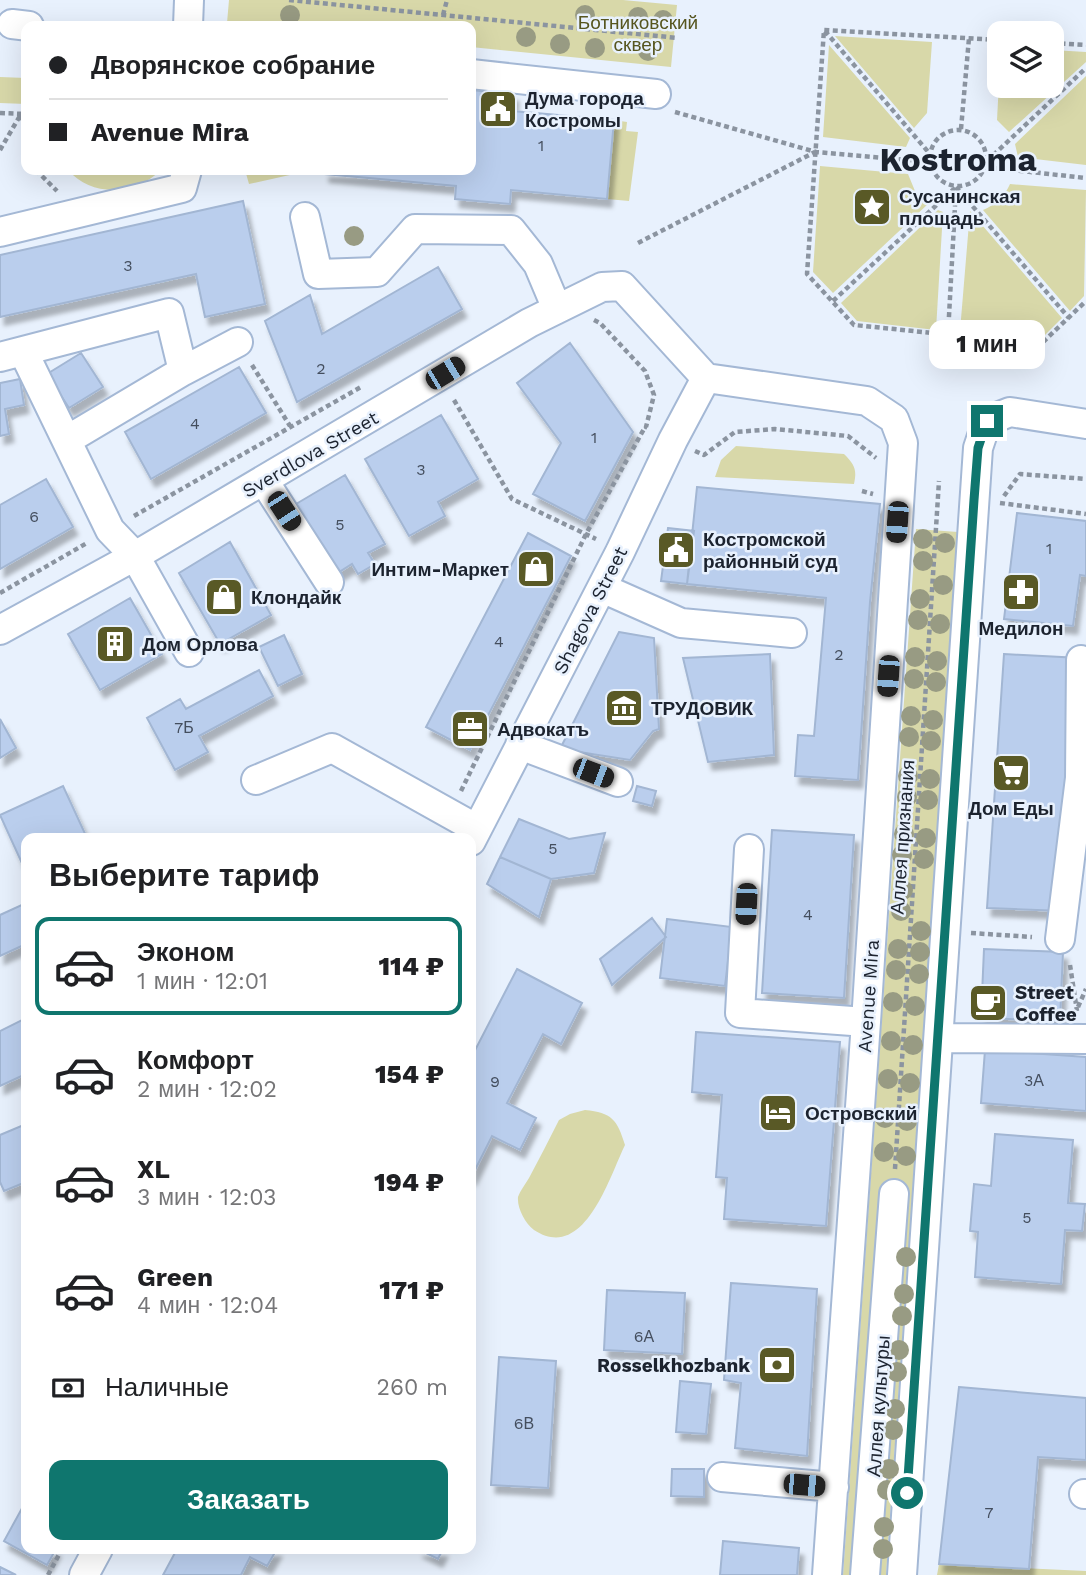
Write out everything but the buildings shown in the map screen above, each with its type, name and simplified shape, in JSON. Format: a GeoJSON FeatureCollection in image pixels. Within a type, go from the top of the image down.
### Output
{"type":"FeatureCollection","features":[{"type":"Feature","properties":{"kind":"street"},"geometry":{"type":"LineString","coordinates":[[188,21],[190,0]]}},
{"type":"Feature","properties":{"kind":"street"},"geometry":{"type":"LineString","coordinates":[[476,75],[662,102]]}},
{"type":"Feature","properties":{"kind":"street"},"geometry":{"type":"LineString","coordinates":[[0,233],[182,188],[186,175]]}},
{"type":"Feature","properties":{"kind":"street"},"geometry":{"type":"LineString","coordinates":[[305,217],[318,274],[377,272],[415,229],[512,230],[538,264],[557,309]]}},
{"type":"Feature","properties":{"kind":"street","name":"Sverdlova Street"},"geometry":{"type":"LineString","coordinates":[[0,630],[264,481],[528,323],[602,287],[622,286],[706,378]]}},
{"type":"Feature","properties":{"kind":"street"},"geometry":{"type":"LineString","coordinates":[[183,372],[169,313],[12,354],[67,440],[110,530],[135,556],[189,652]]}},
{"type":"Feature","properties":{"kind":"street"},"geometry":{"type":"LineString","coordinates":[[67,440],[238,342]]}},
{"type":"Feature","properties":{"kind":"street","name":"Avenue Mira"},"geometry":{"type":"LineString","coordinates":[[706,378],[866,401],[894,419],[902,443],[866,1022],[827,1575]]}},
{"type":"Feature","properties":{"kind":"street","name":"Shagova Street"},"geometry":{"type":"LineString","coordinates":[[475,833],[602,588],[706,378]]}},
{"type":"Feature","properties":{"kind":"street"},"geometry":{"type":"LineString","coordinates":[[902,1575],[978,448],[987,421],[1010,412],[1086,424]]}},
{"type":"Feature","properties":{"kind":"street"},"geometry":{"type":"LineString","coordinates":[[264,481],[330,582]]}},
{"type":"Feature","properties":{"kind":"street"},"geometry":{"type":"LineString","coordinates":[[602,588],[681,623],[792,633]]}},
{"type":"Feature","properties":{"kind":"street"},"geometry":{"type":"LineString","coordinates":[[1060,939],[1083,778],[1081,660]]}},
{"type":"Feature","properties":{"kind":"street"},"geometry":{"type":"LineString","coordinates":[[520,745],[618,782]]}},
{"type":"Feature","properties":{"kind":"street"},"geometry":{"type":"LineString","coordinates":[[256,780],[332,748],[450,813],[472,833]]}},
{"type":"Feature","properties":{"kind":"street"},"geometry":{"type":"LineString","coordinates":[[749,849],[740,1013],[866,1022]]}},
{"type":"Feature","properties":{"kind":"street"},"geometry":{"type":"LineString","coordinates":[[939,1038],[1084,1039]]}},
{"type":"Feature","properties":{"kind":"street"},"geometry":{"type":"LineString","coordinates":[[853,1214],[926,1220]]}},
{"type":"Feature","properties":{"kind":"street","name":"Аллея культуры"},"geometry":{"type":"LineString","coordinates":[[865,1575],[892,1216]]}},
{"type":"Feature","properties":{"kind":"street"},"geometry":{"type":"LineString","coordinates":[[722,1477],[834,1487]]}},
{"type":"Feature","properties":{"kind":"street"},"geometry":{"type":"LineString","coordinates":[[84,1575],[95,1554]]}},
{"type":"Feature","properties":{"kind":"path"},"geometry":{"type":"LineString","coordinates":[[289,0],[678,37]]}},
{"type":"Feature","properties":{"kind":"path"},"geometry":{"type":"LineString","coordinates":[[443,15],[447,0]]}},
{"type":"Feature","properties":{"kind":"path"},"geometry":{"type":"LineString","coordinates":[[824,30],[987,39]]}},
{"type":"Feature","properties":{"kind":"path"},"geometry":{"type":"LineString","coordinates":[[824,30],[807,274],[854,325],[1041,344],[1086,301]]}},
{"type":"Feature","properties":{"kind":"path"},"geometry":{"type":"LineString","coordinates":[[824,30],[930,154]]}},
{"type":"Feature","properties":{"kind":"path"},"geometry":{"type":"LineString","coordinates":[[961,129],[969,38]]}},
{"type":"Feature","properties":{"kind":"path"},"geometry":{"type":"LineString","coordinates":[[1064,44],[1086,45]]}},
{"type":"Feature","properties":{"kind":"path"},"geometry":{"type":"LineString","coordinates":[[986,164],[1086,68]]}},
{"type":"Feature","properties":{"kind":"path"},"geometry":{"type":"LineString","coordinates":[[662,102],[816,152],[931,162]]}},
{"type":"Feature","properties":{"kind":"path"},"geometry":{"type":"LineString","coordinates":[[0,113],[21,114]]}},
{"type":"Feature","properties":{"kind":"path"},"geometry":{"type":"LineString","coordinates":[[0,150],[21,118]]}},
{"type":"Feature","properties":{"kind":"path"},"geometry":{"type":"LineString","coordinates":[[832,302],[956,187],[970,184],[982,175],[986,164],[985,146],[975,134],[961,129],[946,132],[935,141],[930,154],[932,170],[942,182],[956,187],[1069,318]]}},
{"type":"Feature","properties":{"kind":"path"},"geometry":{"type":"LineString","coordinates":[[638,243],[816,152]]}},
{"type":"Feature","properties":{"kind":"path"},"geometry":{"type":"LineString","coordinates":[[986,164],[1086,178]]}},
{"type":"Feature","properties":{"kind":"path"},"geometry":{"type":"LineString","coordinates":[[948,334],[956,187]]}},
{"type":"Feature","properties":{"kind":"path"},"geometry":{"type":"LineString","coordinates":[[450,813],[586,534],[646,427],[654,395],[645,371],[600,323],[592,319]]}},
{"type":"Feature","properties":{"kind":"path"},"geometry":{"type":"LineString","coordinates":[[465,392],[453,399],[512,499],[620,552]]}},
{"type":"Feature","properties":{"kind":"path"},"geometry":{"type":"LineString","coordinates":[[0,593],[290,426]]}},
{"type":"Feature","properties":{"kind":"path"},"geometry":{"type":"LineString","coordinates":[[646,427],[704,455],[735,432],[775,429],[848,436],[878,459]]}},
{"type":"Feature","properties":{"kind":"path","name":"Аллея признания"},"geometry":{"type":"LineString","coordinates":[[892,1216],[939,481]]}},
{"type":"Feature","properties":{"kind":"path"},"geometry":{"type":"LineString","coordinates":[[999,503],[1086,514]]}},
{"type":"Feature","properties":{"kind":"path"},"geometry":{"type":"LineString","coordinates":[[893,596],[967,603]]}},
{"type":"Feature","properties":{"kind":"path"},"geometry":{"type":"LineString","coordinates":[[1060,939],[1068,956],[1084,1039]]}},
{"type":"Feature","properties":{"kind":"path"},"geometry":{"type":"LineString","coordinates":[[1077,1010],[1086,989]]}},
{"type":"Feature","properties":{"kind":"path"},"geometry":{"type":"LineString","coordinates":[[48,1575],[59,1554]]}},
{"type":"Feature","properties":{"kind":"green space","name":"Ботниковский сквер"},"geometry":{"type":"Polygon","coordinates":[[[229,0],[623,0],[677,5],[671,67],[476,48],[476,21],[227,21],[229,0]]]}},
{"type":"Feature","properties":{"kind":"green space"},"geometry":{"type":"Polygon","coordinates":[[[835,36],[932,42],[927,113],[914,128],[835,36]]]}},
{"type":"Feature","properties":{"kind":"green space"},"geometry":{"type":"Polygon","coordinates":[[[829,45],[910,138],[906,147],[823,137],[829,45]]]}},
{"type":"Feature","properties":{"kind":"green space"},"geometry":{"type":"Polygon","coordinates":[[[1064,51],[1086,52],[1086,62],[1064,82],[1064,51]]]}},
{"type":"Feature","properties":{"kind":"green space"},"geometry":{"type":"Polygon","coordinates":[[[1086,76],[1086,165],[1018,157],[1015,144],[1086,76]]]}},
{"type":"Feature","properties":{"kind":"green space"},"geometry":{"type":"Polygon","coordinates":[[[0,77],[21,78],[21,104],[0,103],[0,77]]]}},
{"type":"Feature","properties":{"kind":"green space"},"geometry":{"type":"Polygon","coordinates":[[[998,98],[1046,98],[1009,132],[997,120],[998,98]]]}},
{"type":"Feature","properties":{"kind":"green space"},"geometry":{"type":"Polygon","coordinates":[[[614,120],[627,122],[626,131],[638,132],[629,201],[607,199],[614,120]]]}},
{"type":"Feature","properties":{"kind":"green space"},"geometry":{"type":"Polygon","coordinates":[[[820,166],[908,174],[915,191],[928,204],[833,293],[813,272],[820,166]]]}},
{"type":"Feature","properties":{"kind":"green space"},"geometry":{"type":"Polygon","coordinates":[[[74,175],[155,175],[139,184],[114,190],[101,189],[74,175]]]}},
{"type":"Feature","properties":{"kind":"green space"},"geometry":{"type":"Polygon","coordinates":[[[246,175],[290,175],[249,184],[246,175]]]}},
{"type":"Feature","properties":{"kind":"green space"},"geometry":{"type":"Polygon","coordinates":[[[1010,184],[1086,190],[1084,296],[1070,311],[983,210],[999,200],[1010,184]]]}},
{"type":"Feature","properties":{"kind":"green space"},"geometry":{"type":"Polygon","coordinates":[[[938,210],[943,212],[936,330],[857,321],[841,303],[938,210]]]}},
{"type":"Feature","properties":{"kind":"green space"},"geometry":{"type":"Polygon","coordinates":[[[970,211],[1062,318],[1040,340],[960,331],[970,211]]]}},
{"type":"Feature","properties":{"kind":"green space"},"geometry":{"type":"Polygon","coordinates":[[[736,446],[844,454],[854,468],[854,484],[715,477],[721,460],[736,446]]]}},
{"type":"Feature","properties":{"kind":"green space"},"geometry":{"type":"Polygon","coordinates":[[[916,529],[958,532],[886,1575],[843,1575],[916,529]]]}},
{"type":"Feature","properties":{"kind":"green space"},"geometry":{"type":"Polygon","coordinates":[[[585,1110],[602,1113],[612,1119],[625,1145],[602,1195],[581,1226],[567,1235],[552,1237],[534,1230],[528,1223],[520,1210],[518,1197],[559,1120],[585,1110]]]}},
{"type":"Feature","properties":{"kind":"green space"},"geometry":{"type":"Polygon","coordinates":[[[939,1564],[1086,1571],[1086,1575],[937,1575],[939,1564]]]}},
{"type":"Feature","properties":{"kind":"place","name":"Дума города Костромы"},"geometry":{"type":"Point","coordinates":[498,109]}},
{"type":"Feature","properties":{"kind":"place","name":"Сусанинская площадь"},"geometry":{"type":"Point","coordinates":[872,207]}},
{"type":"Feature","properties":{"kind":"place","name":"Костромской районный суд"},"geometry":{"type":"Point","coordinates":[676,550]}},
{"type":"Feature","properties":{"kind":"place","name":"Интим-Маркет"},"geometry":{"type":"Point","coordinates":[536,569]}},
{"type":"Feature","properties":{"kind":"place","name":"Медилон"},"geometry":{"type":"Point","coordinates":[1021,592]}},
{"type":"Feature","properties":{"kind":"place","name":"Клондайк"},"geometry":{"type":"Point","coordinates":[224,597]}},
{"type":"Feature","properties":{"kind":"place","name":"Дом Орлова"},"geometry":{"type":"Point","coordinates":[115,644]}},
{"type":"Feature","properties":{"kind":"place","name":"ТРУДОВИК"},"geometry":{"type":"Point","coordinates":[624,708]}},
{"type":"Feature","properties":{"kind":"place","name":"Адвокатъ"},"geometry":{"type":"Point","coordinates":[470,729]}},
{"type":"Feature","properties":{"kind":"place","name":"Дом Еды"},"geometry":{"type":"Point","coordinates":[1011,773]}},
{"type":"Feature","properties":{"kind":"place","name":"Street Coffee"},"geometry":{"type":"Point","coordinates":[988,1003]}},
{"type":"Feature","properties":{"kind":"place","name":"Островский"},"geometry":{"type":"Point","coordinates":[778,1113]}},
{"type":"Feature","properties":{"kind":"place","name":"Rosselkhozbank"},"geometry":{"type":"Point","coordinates":[777,1365]}},
{"type":"Feature","properties":{"kind":"district","name":"Kostroma"},"geometry":{"type":"Point","coordinates":[958,159]}},
{"type":"Feature","properties":{"kind":"route"},"geometry":{"type":"LineString","coordinates":[[907,1493],[974,500],[978,448],[987,421]]}}]}
